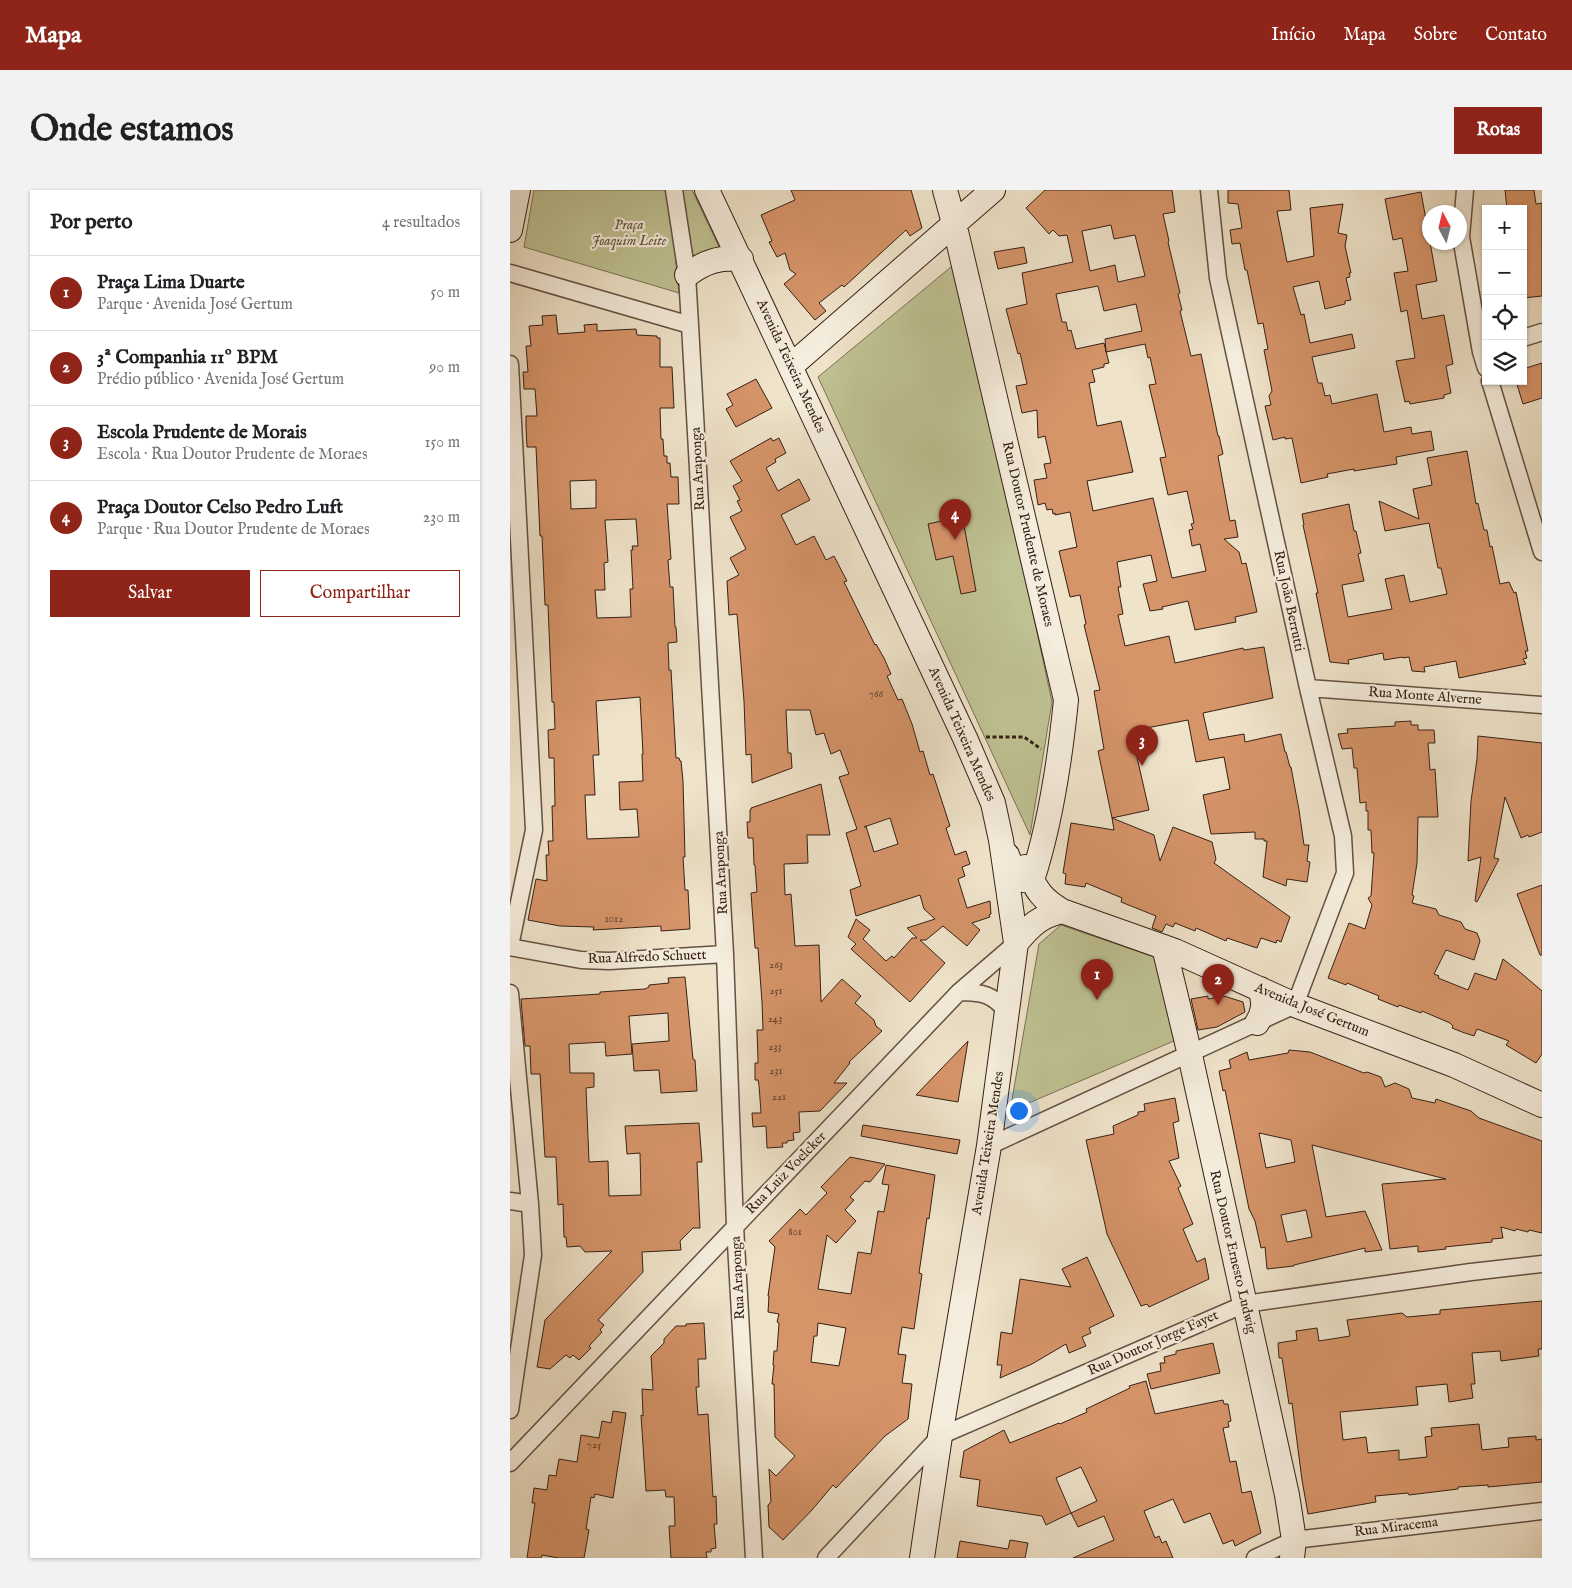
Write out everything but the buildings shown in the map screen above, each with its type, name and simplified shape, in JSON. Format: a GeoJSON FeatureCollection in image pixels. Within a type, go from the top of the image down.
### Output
{"type":"FeatureCollection","features":[{"type":"Feature","properties":{"kind":"street"},"geometry":{"type":"LineString","coordinates":[[510,230],[518,190]]}},
{"type":"Feature","properties":{"kind":"street","name":"Rua Araponga"},"geometry":{"type":"LineString","coordinates":[[674,190],[687,275],[690,325],[725,954],[735,1226],[754,1558]]}},
{"type":"Feature","properties":{"kind":"street","name":"Avenida Teixeira Mendes"},"geometry":{"type":"LineString","coordinates":[[707,190],[965,738],[993,803],[1001,840],[1016,943],[989,1146],[940,1436],[922,1558]]}},
{"type":"Feature","properties":{"kind":"street","name":"Rua Doutor Prudente de Moraes"},"geometry":{"type":"LineString","coordinates":[[945,190],[1066,700],[1060,763],[1039,858],[1032,880]]}},
{"type":"Feature","properties":{"kind":"street"},"geometry":{"type":"LineString","coordinates":[[791,366],[993,190]]}},
{"type":"Feature","properties":{"kind":"street","name":"Rua João Berrutti"},"geometry":{"type":"LineString","coordinates":[[1209,190],[1218,278],[1308,688],[1343,836],[1345,873],[1295,1006]]}},
{"type":"Feature","properties":{"kind":"street"},"geometry":{"type":"LineString","coordinates":[[1465,190],[1460,238],[1482,347]]}},
{"type":"Feature","properties":{"kind":"street"},"geometry":{"type":"LineString","coordinates":[[687,275],[698,266],[712,260],[726,258],[741,259]]}},
{"type":"Feature","properties":{"kind":"street"},"geometry":{"type":"LineString","coordinates":[[510,273],[690,325]]}},
{"type":"Feature","properties":{"kind":"street"},"geometry":{"type":"LineString","coordinates":[[1527,337],[1542,332]]}},
{"type":"Feature","properties":{"kind":"street"},"geometry":{"type":"LineString","coordinates":[[510,364],[534,830],[510,946]]}},
{"type":"Feature","properties":{"kind":"street"},"geometry":{"type":"LineString","coordinates":[[1491,385],[1542,552]]}},
{"type":"Feature","properties":{"kind":"street","name":"Rua Monte Alverne"},"geometry":{"type":"LineString","coordinates":[[1308,688],[1542,705]]}},
{"type":"Feature","properties":{"kind":"street","name":"Avenida José Gertum"},"geometry":{"type":"LineString","coordinates":[[993,803],[1040,896],[1062,911],[1164,947],[1295,1006],[1454,1065],[1542,1105]]}},
{"type":"Feature","properties":{"kind":"street"},"geometry":{"type":"LineString","coordinates":[[1001,840],[1016,877],[1021,880],[1032,880]]}},
{"type":"Feature","properties":{"kind":"street"},"geometry":{"type":"LineString","coordinates":[[1016,943],[1037,920],[1049,914],[1062,911]]}},
{"type":"Feature","properties":{"kind":"street","name":"Rua Luiz Voelcker"},"geometry":{"type":"LineString","coordinates":[[510,1463],[959,992],[1016,943]]}},
{"type":"Feature","properties":{"kind":"street","name":"Rua Alfredo Schuett"},"geometry":{"type":"LineString","coordinates":[[510,946],[581,960],[608,961],[725,954]]}},
{"type":"Feature","properties":{"kind":"street","name":"Rua Doutor Ernesto Ludwig"},"geometry":{"type":"LineString","coordinates":[[1164,947],[1190,1055],[1288,1495],[1293,1549]]}},
{"type":"Feature","properties":{"kind":"street"},"geometry":{"type":"LineString","coordinates":[[1257,1023],[1264,1006],[1260,989]]}},
{"type":"Feature","properties":{"kind":"street"},"geometry":{"type":"LineString","coordinates":[[959,992],[974,992],[988,995],[999,1002],[1008,1013]]}},
{"type":"Feature","properties":{"kind":"street"},"geometry":{"type":"LineString","coordinates":[[510,993],[533,1255],[510,1410]]}},
{"type":"Feature","properties":{"kind":"street"},"geometry":{"type":"LineString","coordinates":[[989,1146],[1295,1006]]}},
{"type":"Feature","properties":{"kind":"street"},"geometry":{"type":"LineString","coordinates":[[510,1201],[530,1204]]}},
{"type":"Feature","properties":{"kind":"street","name":"Rua Doutor Jorge Fayet"},"geometry":{"type":"LineString","coordinates":[[826,1558],[940,1436],[1245,1304],[1542,1264]]}},
{"type":"Feature","properties":{"kind":"street","name":"Rua Miracema"},"geometry":{"type":"LineString","coordinates":[[1255,1558],[1293,1549],[1542,1511]]}},
{"type":"Feature","properties":{"kind":"path"},"geometry":{"type":"LineString","coordinates":[[965,738],[1024,737],[1060,763]]}},
{"type":"Feature","properties":{"kind":"green space","name":"Praça Joaquim Leite"},"geometry":{"type":"Polygon","coordinates":[[[534,190],[669,190],[679,293],[524,247],[534,190]]]}},
{"type":"Feature","properties":{"kind":"green space"},"geometry":{"type":"Polygon","coordinates":[[[682,190],[692,190],[720,249],[689,263],[682,190]]]}},
{"type":"Feature","properties":{"kind":"green space"},"geometry":{"type":"Polygon","coordinates":[[[957,262],[1052,702],[1030,835],[818,377],[957,262]]]}},
{"type":"Feature","properties":{"kind":"green space"},"geometry":{"type":"Polygon","coordinates":[[[1061,925],[1157,958],[1174,1041],[1010,1111],[1039,944],[1061,925]]]}},
{"type":"Feature","properties":{"kind":"place","name":"Praça Doutor Celso Pedro Luft"},"geometry":{"type":"Point","coordinates":[955,540]}},
{"type":"Feature","properties":{"kind":"place","name":"Escola Prudente de Morais"},"geometry":{"type":"Point","coordinates":[1142,766]}},
{"type":"Feature","properties":{"kind":"place","name":"Praça Lima Duarte"},"geometry":{"type":"Point","coordinates":[1097,1000]}},
{"type":"Feature","properties":{"kind":"place","name":"3ª Companhia 11º BPM"},"geometry":{"type":"Point","coordinates":[1218,1005]}}]}
